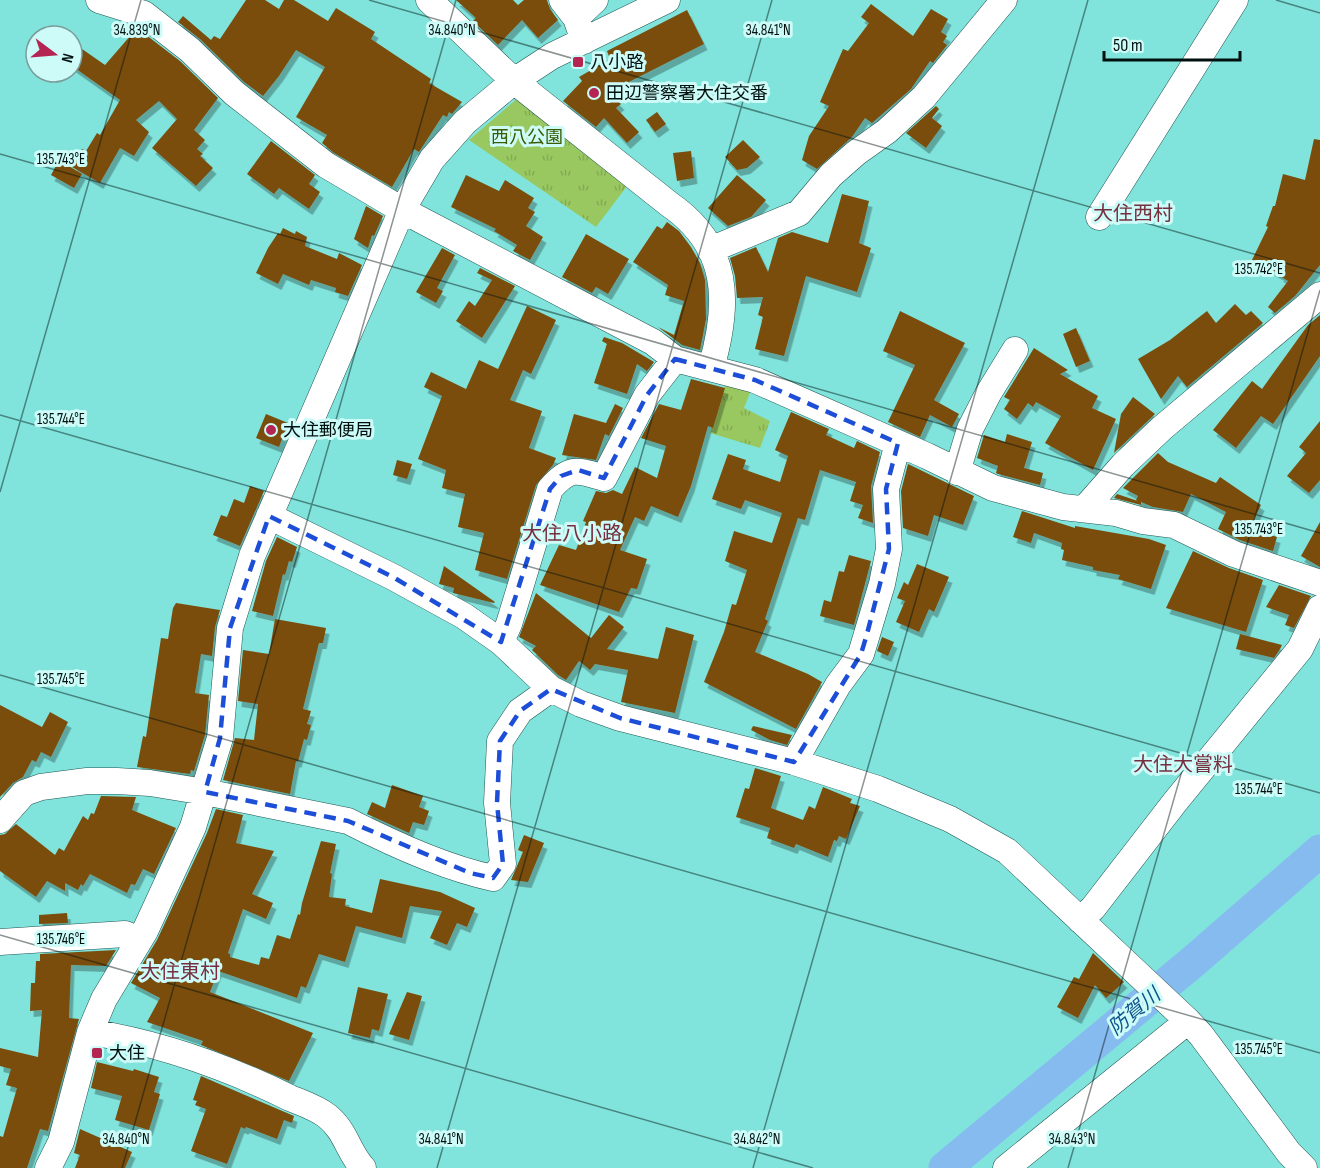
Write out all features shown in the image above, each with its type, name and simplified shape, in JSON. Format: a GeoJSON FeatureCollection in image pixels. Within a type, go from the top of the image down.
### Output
{"type":"FeatureCollection","features":[{"type":"Feature","properties":{"kind":"street"},"geometry":{"type":"LineString","coordinates":[[99,0],[144,14],[189,50],[234,93],[326,165],[402,210],[653,342],[675,359],[754,380],[898,443],[993,488],[1063,507],[1116,513],[1143,521],[1174,525],[1234,554],[1320,583]]}},
{"type":"Feature","properties":{"kind":"street"},"geometry":{"type":"LineString","coordinates":[[429,0],[514,81],[687,217],[710,250],[719,271],[723,306],[718,342],[711,368]]}},
{"type":"Feature","properties":{"kind":"street"},"geometry":{"type":"LineString","coordinates":[[48,1168],[61,1142],[90,1032],[104,999],[139,940],[193,827],[205,792],[220,738],[230,628],[252,556],[402,210],[432,159],[465,122],[514,81],[552,56],[574,20],[595,0]]}},
{"type":"Feature","properties":{"kind":"street"},"geometry":{"type":"LineString","coordinates":[[574,20],[668,0]]}},
{"type":"Feature","properties":{"kind":"street"},"geometry":{"type":"LineString","coordinates":[[710,250],[799,213],[839,168],[924,97],[1004,0]]}},
{"type":"Feature","properties":{"kind":"street"},"geometry":{"type":"LineString","coordinates":[[1099,217],[1235,0]]}},
{"type":"Feature","properties":{"kind":"street"},"geometry":{"type":"LineString","coordinates":[[1085,508],[1123,465],[1162,428],[1320,296]]}},
{"type":"Feature","properties":{"kind":"street"},"geometry":{"type":"LineString","coordinates":[[957,472],[970,429],[1015,350]]}},
{"type":"Feature","properties":{"kind":"street"},"geometry":{"type":"LineString","coordinates":[[501,642],[509,624],[550,489],[561,476],[578,470],[604,478],[647,395],[675,359]]}},
{"type":"Feature","properties":{"kind":"street"},"geometry":{"type":"LineString","coordinates":[[794,762],[838,686],[861,654],[882,584],[889,549],[886,489],[898,443]]}},
{"type":"Feature","properties":{"kind":"street"},"geometry":{"type":"LineString","coordinates":[[269,516],[393,577],[464,616],[501,642],[551,689],[581,704],[620,718],[794,762],[878,789],[950,819],[1007,851],[1188,1020],[1289,1153],[1304,1168]]}},
{"type":"Feature","properties":{"kind":"street"},"geometry":{"type":"LineString","coordinates":[[1080,920],[1093,908],[1175,802],[1294,657],[1320,608]]}},
{"type":"Feature","properties":{"kind":"street"},"geometry":{"type":"LineString","coordinates":[[0,820],[24,793],[41,787],[87,781],[150,783],[348,821],[376,835],[470,873],[493,878],[503,864],[497,803],[500,741],[520,711],[551,689]]}},
{"type":"Feature","properties":{"kind":"street"},"geometry":{"type":"LineString","coordinates":[[0,942],[125,934],[139,940]]}},
{"type":"Feature","properties":{"kind":"street"},"geometry":{"type":"LineString","coordinates":[[1006,1168],[1188,1020]]}},
{"type":"Feature","properties":{"kind":"street"},"geometry":{"type":"LineString","coordinates":[[90,1032],[178,1053],[258,1082],[326,1115],[342,1131],[363,1168]]}},
{"type":"Feature","properties":{"kind":"highlighted area"},"geometry":{"type":"Polygon","coordinates":[[[675,359],[755,380],[898,443],[886,489],[889,549],[861,654],[794,762],[620,718],[551,689],[520,711],[500,741],[497,803],[503,864],[493,878],[470,873],[348,821],[205,792],[220,738],[230,628],[269,516],[393,577],[501,642],[550,489],[561,476],[578,470],[604,478],[647,395],[675,359]]]}},
{"type":"Feature","properties":{"kind":"green space","name":"西八公園"},"geometry":{"type":"Polygon","coordinates":[[[526,91],[634,177],[596,227],[469,140],[526,91]]]}},
{"type":"Feature","properties":{"kind":"green space"},"geometry":{"type":"Polygon","coordinates":[[[729,373],[755,380],[744,408],[770,421],[760,448],[710,433],[729,373]]]}},
{"type":"Feature","properties":{"kind":"building"},"geometry":{"type":"Polygon","coordinates":[[[246,0],[265,0],[279,9],[284,0],[294,0],[328,21],[336,8],[375,32],[371,39],[431,79],[429,83],[462,102],[452,114],[449,112],[447,117],[443,115],[419,152],[414,149],[392,187],[334,153],[322,143],[327,135],[296,117],[325,67],[296,50],[263,96],[244,82],[200,39],[178,22],[183,16],[211,40],[214,36],[220,39],[246,0]]]}},
{"type":"Feature","properties":{"kind":"building"},"geometry":{"type":"Polygon","coordinates":[[[456,0],[513,0],[518,5],[524,0],[547,0],[558,20],[538,38],[522,20],[498,45],[473,21],[476,18],[456,0]]]}},
{"type":"Feature","properties":{"kind":"building"},"geometry":{"type":"Polygon","coordinates":[[[871,4],[913,36],[931,9],[948,19],[941,32],[947,36],[943,42],[947,45],[933,63],[930,61],[911,89],[872,123],[865,118],[852,137],[817,169],[802,160],[809,136],[829,106],[820,102],[843,49],[848,51],[869,23],[861,17],[871,4]]]}},
{"type":"Feature","properties":{"kind":"building"},"geometry":{"type":"Polygon","coordinates":[[[687,10],[704,44],[609,92],[621,104],[616,108],[639,132],[627,143],[604,118],[596,127],[563,101],[582,81],[579,77],[610,59],[607,51],[687,10]]]}},
{"type":"Feature","properties":{"kind":"building"},"geometry":{"type":"Polygon","coordinates":[[[137,28],[180,61],[218,98],[194,130],[205,140],[197,149],[203,154],[200,156],[213,168],[196,186],[152,148],[177,119],[159,101],[136,120],[149,132],[134,156],[120,148],[100,183],[72,167],[82,149],[86,151],[97,133],[100,135],[120,100],[84,74],[84,50],[105,65],[137,28]]]}},
{"type":"Feature","properties":{"kind":"building"},"geometry":{"type":"Polygon","coordinates":[[[936,106],[939,109],[932,118],[942,126],[926,148],[906,133],[936,106]]]}},
{"type":"Feature","properties":{"kind":"building"},"geometry":{"type":"Polygon","coordinates":[[[657,112],[666,124],[655,132],[646,120],[657,112]]]}},
{"type":"Feature","properties":{"kind":"building"},"geometry":{"type":"Polygon","coordinates":[[[1314,139],[1320,140],[1320,265],[1295,296],[1275,313],[1268,307],[1288,281],[1252,260],[1268,227],[1266,226],[1273,206],[1275,206],[1283,174],[1305,180],[1314,139]]]}},
{"type":"Feature","properties":{"kind":"building"},"geometry":{"type":"Polygon","coordinates":[[[743,140],[760,157],[747,168],[737,170],[725,157],[743,140]]]}},
{"type":"Feature","properties":{"kind":"building"},"geometry":{"type":"Polygon","coordinates":[[[271,141],[315,175],[309,184],[320,192],[309,209],[279,188],[274,194],[247,174],[271,141]]]}},
{"type":"Feature","properties":{"kind":"building"},"geometry":{"type":"Polygon","coordinates":[[[691,151],[694,178],[677,181],[673,153],[691,151]]]}},
{"type":"Feature","properties":{"kind":"building"},"geometry":{"type":"Polygon","coordinates":[[[59,160],[82,174],[74,188],[51,175],[59,160]]]}},
{"type":"Feature","properties":{"kind":"building"},"geometry":{"type":"Polygon","coordinates":[[[466,175],[499,191],[505,180],[534,198],[528,208],[535,212],[526,226],[543,237],[530,260],[513,251],[517,245],[494,231],[496,229],[451,207],[466,175]]]}},
{"type":"Feature","properties":{"kind":"building"},"geometry":{"type":"Polygon","coordinates":[[[737,175],[766,200],[751,217],[728,226],[708,208],[737,175]]]}},
{"type":"Feature","properties":{"kind":"building"},"geometry":{"type":"Polygon","coordinates":[[[842,194],[869,201],[859,243],[871,248],[857,292],[806,276],[784,356],[755,349],[763,317],[758,315],[763,297],[737,298],[735,276],[730,258],[756,247],[768,272],[778,238],[792,232],[828,243],[842,194]]]}},
{"type":"Feature","properties":{"kind":"building"},"geometry":{"type":"Polygon","coordinates":[[[366,206],[383,216],[374,236],[372,235],[368,248],[354,239],[366,206]]]}},
{"type":"Feature","properties":{"kind":"building"},"geometry":{"type":"Polygon","coordinates":[[[667,222],[679,231],[691,247],[700,263],[705,280],[706,319],[700,350],[682,345],[658,327],[674,335],[684,301],[665,295],[668,285],[633,262],[657,226],[662,229],[667,222]]]}},
{"type":"Feature","properties":{"kind":"building"},"geometry":{"type":"Polygon","coordinates":[[[283,228],[307,237],[305,246],[337,259],[339,253],[362,265],[348,296],[335,292],[336,288],[311,280],[309,285],[283,274],[278,284],[256,273],[268,248],[283,228]]]}},
{"type":"Feature","properties":{"kind":"building"},"geometry":{"type":"Polygon","coordinates":[[[586,234],[629,259],[608,294],[596,287],[592,293],[562,277],[586,234]]]}},
{"type":"Feature","properties":{"kind":"building"},"geometry":{"type":"Polygon","coordinates":[[[442,248],[455,255],[437,288],[443,291],[436,303],[416,292],[442,248]]]}},
{"type":"Feature","properties":{"kind":"building"},"geometry":{"type":"Polygon","coordinates":[[[480,268],[515,286],[482,338],[456,321],[469,301],[475,306],[492,280],[477,273],[480,268]]]}},
{"type":"Feature","properties":{"kind":"building"},"geometry":{"type":"Polygon","coordinates":[[[1235,304],[1246,315],[1251,311],[1263,323],[1187,387],[1178,376],[1161,399],[1138,359],[1170,340],[1207,311],[1216,323],[1235,304]]]}},
{"type":"Feature","properties":{"kind":"building"},"geometry":{"type":"Polygon","coordinates":[[[527,306],[556,320],[531,374],[523,370],[510,400],[542,411],[529,448],[556,458],[536,485],[507,579],[475,570],[484,533],[458,527],[465,494],[442,488],[446,470],[418,459],[442,396],[424,387],[431,372],[466,389],[479,360],[498,369],[527,306]]]}},
{"type":"Feature","properties":{"kind":"building"},"geometry":{"type":"Polygon","coordinates":[[[900,311],[965,343],[934,400],[959,414],[952,427],[930,415],[920,437],[888,422],[915,365],[883,351],[900,311]]]}},
{"type":"Feature","properties":{"kind":"building"},"geometry":{"type":"Polygon","coordinates":[[[1320,315],[1320,356],[1273,424],[1261,416],[1236,448],[1213,430],[1252,381],[1262,389],[1308,325],[1320,315]]]}},
{"type":"Feature","properties":{"kind":"building"},"geometry":{"type":"Polygon","coordinates":[[[1076,328],[1090,361],[1076,367],[1063,334],[1076,328]]]}},
{"type":"Feature","properties":{"kind":"building"},"geometry":{"type":"Polygon","coordinates":[[[604,337],[622,343],[654,362],[647,371],[637,364],[627,394],[594,383],[607,344],[602,341],[604,337]]]}},
{"type":"Feature","properties":{"kind":"building"},"geometry":{"type":"Polygon","coordinates":[[[1034,348],[1068,370],[1060,374],[1098,396],[1092,408],[1116,419],[1093,470],[1045,443],[1061,416],[1036,402],[1033,407],[1028,403],[1017,419],[1004,409],[1010,400],[1004,397],[1034,348]]]}},
{"type":"Feature","properties":{"kind":"building"},"geometry":{"type":"Polygon","coordinates":[[[691,379],[725,388],[713,428],[708,426],[691,486],[678,517],[651,506],[644,521],[635,517],[620,550],[647,559],[637,589],[631,588],[619,612],[540,585],[559,545],[576,550],[586,522],[583,521],[596,491],[606,493],[613,490],[622,494],[635,467],[657,478],[666,446],[641,438],[659,404],[681,410],[691,379]]]}},
{"type":"Feature","properties":{"kind":"building"},"geometry":{"type":"Polygon","coordinates":[[[1133,397],[1155,414],[1114,453],[1121,414],[1133,397]]]}},
{"type":"Feature","properties":{"kind":"building"},"geometry":{"type":"Polygon","coordinates":[[[615,404],[623,408],[609,436],[605,434],[596,460],[562,455],[574,414],[606,423],[615,404]]]}},
{"type":"Feature","properties":{"kind":"building"},"geometry":{"type":"Polygon","coordinates":[[[791,412],[829,429],[826,435],[854,448],[857,441],[880,452],[871,486],[873,523],[858,518],[863,505],[850,501],[856,482],[820,470],[805,520],[798,518],[765,619],[768,621],[755,652],[822,682],[796,729],[704,682],[724,632],[732,604],[736,605],[747,570],[725,561],[734,531],[772,543],[782,513],[745,500],[741,509],[712,499],[728,454],[746,460],[743,469],[780,482],[788,456],[775,450],[791,412]]]}},
{"type":"Feature","properties":{"kind":"building"},"geometry":{"type":"Polygon","coordinates":[[[266,414],[288,423],[279,447],[256,438],[266,414]]]}},
{"type":"Feature","properties":{"kind":"building"},"geometry":{"type":"Polygon","coordinates":[[[1320,421],[1320,480],[1309,493],[1287,476],[1306,453],[1299,447],[1320,421]]]}},
{"type":"Feature","properties":{"kind":"building"},"geometry":{"type":"Polygon","coordinates":[[[1007,434],[1032,442],[1024,468],[1043,473],[1040,485],[998,474],[996,473],[998,466],[977,458],[984,435],[1005,442],[1007,434]]]}},
{"type":"Feature","properties":{"kind":"building"},"geometry":{"type":"Polygon","coordinates":[[[1158,453],[1168,462],[1216,483],[1220,477],[1261,505],[1250,528],[1277,537],[1273,551],[1240,540],[1218,529],[1226,512],[1191,494],[1183,512],[1114,498],[1117,494],[1138,501],[1136,500],[1138,496],[1123,488],[1158,453]]]}},
{"type":"Feature","properties":{"kind":"building"},"geometry":{"type":"Polygon","coordinates":[[[397,460],[412,464],[407,479],[393,475],[397,460]]]}},
{"type":"Feature","properties":{"kind":"building"},"geometry":{"type":"Polygon","coordinates":[[[908,464],[974,496],[963,525],[934,515],[928,536],[903,528],[901,491],[908,464]]]}},
{"type":"Feature","properties":{"kind":"building"},"geometry":{"type":"Polygon","coordinates":[[[250,486],[264,491],[240,546],[213,535],[221,515],[227,517],[234,499],[244,503],[250,486]]]}},
{"type":"Feature","properties":{"kind":"building"},"geometry":{"type":"Polygon","coordinates":[[[1022,511],[1075,528],[1075,526],[1149,539],[1166,545],[1151,589],[1118,579],[1120,575],[1093,570],[1093,567],[1062,560],[1064,550],[1061,549],[1062,543],[1034,533],[1031,543],[1013,537],[1022,511]]]}},
{"type":"Feature","properties":{"kind":"building"},"geometry":{"type":"Polygon","coordinates":[[[1320,522],[1320,567],[1301,556],[1320,522]]]}},
{"type":"Feature","properties":{"kind":"building"},"geometry":{"type":"Polygon","coordinates":[[[277,537],[297,547],[292,562],[289,561],[285,575],[283,574],[273,616],[252,611],[266,561],[277,537]]]}},
{"type":"Feature","properties":{"kind":"building"},"geometry":{"type":"Polygon","coordinates":[[[1193,551],[1229,568],[1263,580],[1246,632],[1166,608],[1193,551]]]}},
{"type":"Feature","properties":{"kind":"building"},"geometry":{"type":"Polygon","coordinates":[[[849,555],[871,561],[854,625],[820,616],[824,600],[831,602],[839,571],[844,572],[849,555]]]}},
{"type":"Feature","properties":{"kind":"building"},"geometry":{"type":"Polygon","coordinates":[[[917,564],[949,577],[934,612],[929,609],[919,632],[896,622],[905,601],[897,598],[904,582],[908,585],[917,564]]]}},
{"type":"Feature","properties":{"kind":"building"},"geometry":{"type":"Polygon","coordinates":[[[444,566],[495,602],[453,593],[454,588],[439,584],[444,566]]]}},
{"type":"Feature","properties":{"kind":"building"},"geometry":{"type":"Polygon","coordinates":[[[1279,585],[1311,596],[1294,628],[1285,625],[1289,615],[1266,607],[1279,585]]]}},
{"type":"Feature","properties":{"kind":"building"},"geometry":{"type":"Polygon","coordinates":[[[536,593],[591,638],[609,615],[624,627],[607,649],[658,659],[666,627],[694,635],[675,713],[621,702],[628,670],[595,664],[590,670],[579,661],[566,680],[558,675],[532,650],[536,646],[519,637],[536,593]]]}},
{"type":"Feature","properties":{"kind":"building"},"geometry":{"type":"Polygon","coordinates":[[[176,603],[220,610],[215,627],[212,656],[201,654],[195,693],[209,695],[205,735],[194,771],[191,770],[190,774],[137,767],[143,736],[146,737],[161,638],[168,639],[173,608],[176,603]]]}},
{"type":"Feature","properties":{"kind":"building"},"geometry":{"type":"Polygon","coordinates":[[[275,619],[326,628],[323,643],[319,643],[303,709],[311,711],[307,724],[311,725],[307,740],[304,739],[298,762],[296,761],[290,794],[223,780],[235,738],[254,740],[258,704],[238,701],[243,650],[269,654],[275,619]]]}},
{"type":"Feature","properties":{"kind":"building"},"geometry":{"type":"Polygon","coordinates":[[[1240,634],[1282,645],[1274,658],[1236,649],[1240,634]]]}},
{"type":"Feature","properties":{"kind":"building"},"geometry":{"type":"Polygon","coordinates":[[[882,637],[894,642],[888,656],[877,651],[882,637]]]}},
{"type":"Feature","properties":{"kind":"building"},"geometry":{"type":"Polygon","coordinates":[[[0,705],[42,727],[50,712],[68,722],[51,757],[41,752],[36,762],[32,760],[23,777],[13,783],[0,797],[0,705]]]}},
{"type":"Feature","properties":{"kind":"building"},"geometry":{"type":"Polygon","coordinates":[[[753,726],[792,735],[787,745],[770,740],[751,730],[753,726]]]}},
{"type":"Feature","properties":{"kind":"building"},"geometry":{"type":"Polygon","coordinates":[[[755,768],[781,776],[771,808],[803,820],[809,806],[815,809],[823,787],[852,799],[850,803],[860,806],[846,839],[839,836],[837,841],[834,840],[828,857],[796,844],[794,848],[767,838],[770,828],[736,817],[745,788],[749,789],[755,768]]]}},
{"type":"Feature","properties":{"kind":"building"},"geometry":{"type":"Polygon","coordinates":[[[392,785],[423,796],[419,807],[429,811],[424,825],[413,822],[409,833],[367,814],[372,802],[385,808],[392,785]]]}},
{"type":"Feature","properties":{"kind":"building"},"geometry":{"type":"Polygon","coordinates":[[[101,796],[136,797],[132,810],[176,828],[154,874],[143,869],[135,885],[131,884],[127,893],[90,874],[78,890],[65,883],[65,891],[47,881],[36,897],[0,871],[0,835],[5,834],[16,824],[55,855],[59,848],[64,851],[83,816],[88,820],[91,813],[94,814],[101,796]]]}},
{"type":"Feature","properties":{"kind":"building"},"geometry":{"type":"Polygon","coordinates":[[[216,809],[243,815],[236,843],[274,851],[252,894],[273,903],[266,919],[243,909],[228,953],[230,957],[259,965],[261,957],[269,959],[277,935],[290,939],[298,914],[300,915],[321,841],[336,844],[330,873],[332,874],[329,897],[346,899],[345,906],[372,913],[380,879],[440,892],[475,908],[467,927],[457,923],[447,945],[430,938],[442,911],[410,906],[402,938],[356,926],[345,962],[319,954],[306,988],[301,986],[297,998],[218,971],[210,992],[313,1033],[289,1081],[201,1045],[203,1041],[147,1022],[160,998],[131,983],[157,940],[216,809]]]}},
{"type":"Feature","properties":{"kind":"building"},"geometry":{"type":"Polygon","coordinates":[[[524,835],[544,843],[528,882],[511,880],[523,852],[518,850],[524,835]]]}},
{"type":"Feature","properties":{"kind":"building"},"geometry":{"type":"Polygon","coordinates":[[[67,913],[68,923],[39,924],[39,915],[67,913]]]}},
{"type":"Feature","properties":{"kind":"building"},"geometry":{"type":"Polygon","coordinates":[[[116,950],[106,966],[71,965],[69,1018],[79,1019],[48,1131],[40,1129],[27,1168],[0,1168],[0,1136],[3,1137],[17,1088],[6,1085],[11,1069],[0,1066],[0,1048],[38,1057],[42,1010],[30,1011],[31,983],[35,983],[36,961],[40,961],[40,954],[116,950]]]}},
{"type":"Feature","properties":{"kind":"building"},"geometry":{"type":"Polygon","coordinates":[[[1093,953],[1124,982],[1106,998],[1095,985],[1078,1018],[1057,1007],[1074,977],[1079,979],[1093,953]]]}},
{"type":"Feature","properties":{"kind":"building"},"geometry":{"type":"Polygon","coordinates":[[[358,987],[388,994],[379,1031],[372,1029],[370,1038],[348,1033],[358,987]]]}},
{"type":"Feature","properties":{"kind":"building"},"geometry":{"type":"Polygon","coordinates":[[[407,992],[422,996],[409,1040],[389,1034],[407,992]]]}},
{"type":"Feature","properties":{"kind":"building"},"geometry":{"type":"Polygon","coordinates":[[[97,1062],[133,1071],[134,1069],[159,1077],[154,1092],[160,1094],[149,1130],[115,1120],[122,1096],[91,1088],[97,1062]]]}},
{"type":"Feature","properties":{"kind":"building"},"geometry":{"type":"Polygon","coordinates":[[[201,1076],[294,1116],[292,1123],[284,1120],[277,1139],[241,1127],[227,1164],[191,1151],[206,1109],[195,1105],[197,1101],[193,1100],[201,1076]]]}},
{"type":"Feature","properties":{"kind":"building"},"geometry":{"type":"Polygon","coordinates":[[[80,1129],[132,1152],[125,1168],[75,1168],[80,1155],[74,1153],[80,1129]]]}},
{"type":"Feature","properties":{"kind":"waterway","name":"防賀川"},"geometry":{"type":"LineString","coordinates":[[945,1168],[1195,960],[1320,851]]}},
{"type":"Feature","properties":{"kind":"place","name":"八小路"},"geometry":{"type":"Point","coordinates":[578,62]}},
{"type":"Feature","properties":{"kind":"place","name":"田辺警察署大住交番"},"geometry":{"type":"Point","coordinates":[594,93]}},
{"type":"Feature","properties":{"kind":"place","name":"大住郵便局"},"geometry":{"type":"Point","coordinates":[271,430]}},
{"type":"Feature","properties":{"kind":"place","name":"大住"},"geometry":{"type":"Point","coordinates":[97,1053]}},
{"type":"Feature","properties":{"kind":"district","name":"大住西村"},"geometry":{"type":"Point","coordinates":[1133,213]}},
{"type":"Feature","properties":{"kind":"district","name":"大住八小路"},"geometry":{"type":"Point","coordinates":[572,533]}},
{"type":"Feature","properties":{"kind":"district","name":"大住大嘗料"},"geometry":{"type":"Point","coordinates":[1183,764]}},
{"type":"Feature","properties":{"kind":"district","name":"大住東村"},"geometry":{"type":"Point","coordinates":[180,971]}}]}
